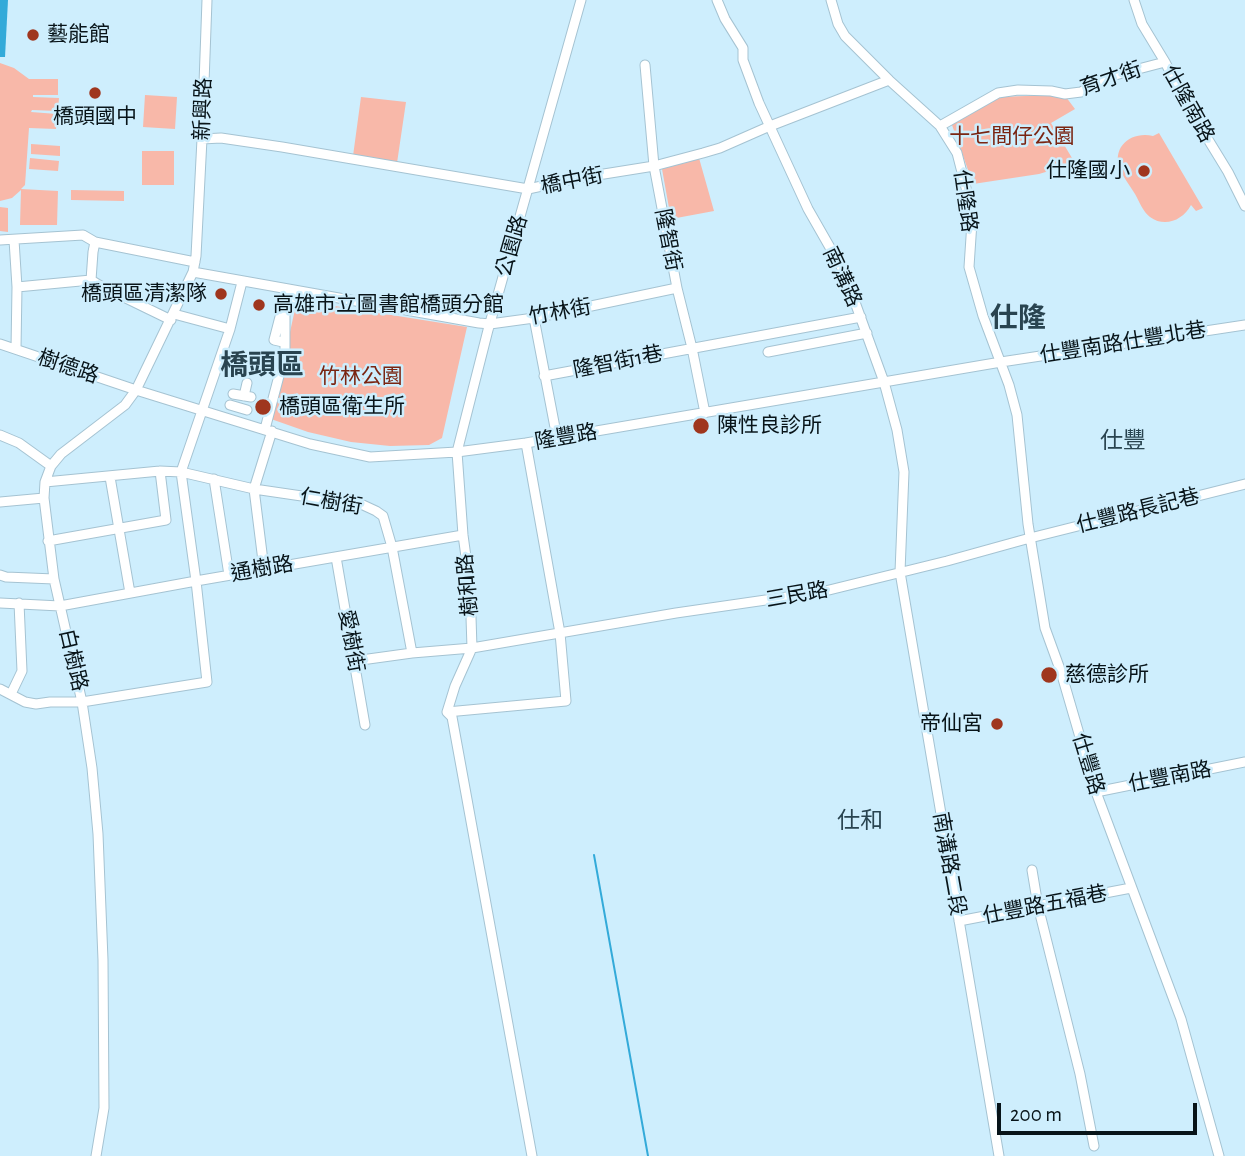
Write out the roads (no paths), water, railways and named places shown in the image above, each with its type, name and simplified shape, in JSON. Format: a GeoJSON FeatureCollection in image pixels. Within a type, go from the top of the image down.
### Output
{"type":"FeatureCollection","features":[{"type":"Feature","properties":{"kind":"street","name":"新興路"},"geometry":{"type":"LineString","coordinates":[[198,218],[207,0]]}},
{"type":"Feature","properties":{"kind":"street","name":"公園路"},"geometry":{"type":"LineString","coordinates":[[457,452],[581,0]]}},
{"type":"Feature","properties":{"kind":"street","name":"南溝路"},"geometry":{"type":"LineString","coordinates":[[717,0],[743,48],[743,60],[758,103],[810,214],[844,272],[884,382],[897,430],[904,472],[900,572]]}},
{"type":"Feature","properties":{"kind":"street","name":"仕隆路"},"geometry":{"type":"LineString","coordinates":[[831,0],[838,24],[845,36],[888,80],[940,126],[957,153],[967,188],[972,222],[969,267],[982,316],[1000,362]]}},
{"type":"Feature","properties":{"kind":"street","name":"仕隆南路"},"geometry":{"type":"LineString","coordinates":[[1134,0],[1142,24],[1245,206]]}},
{"type":"Feature","properties":{"kind":"street","name":"育才街"},"geometry":{"type":"LineString","coordinates":[[940,126],[998,93],[1018,90],[1065,94],[1081,92],[1104,78],[1165,62]]}},
{"type":"Feature","properties":{"kind":"street","name":"隆智街"},"geometry":{"type":"LineString","coordinates":[[645,65],[654,166],[677,288],[705,413]]}},
{"type":"Feature","properties":{"kind":"street","name":"橋中街"},"geometry":{"type":"LineString","coordinates":[[202,139],[221,138],[282,147],[528,189],[654,166],[720,148],[888,80]]}},
{"type":"Feature","properties":{"kind":"street","name":"白樹路"},"geometry":{"type":"LineString","coordinates":[[96,1156],[104,1108],[103,960],[98,834],[82,702],[48,541],[45,482],[51,466],[61,454],[125,405],[135,390],[194,267],[198,218]]}},
{"type":"Feature","properties":{"kind":"street","name":"竹林街"},"geometry":{"type":"LineString","coordinates":[[0,240],[83,234],[95,242],[242,282],[490,324],[677,288]]}},
{"type":"Feature","properties":{"kind":"street"},"geometry":{"type":"LineString","coordinates":[[14,240],[17,287],[16,349]]}},
{"type":"Feature","properties":{"kind":"street"},"geometry":{"type":"LineString","coordinates":[[91,279],[95,242]]}},
{"type":"Feature","properties":{"kind":"street"},"geometry":{"type":"LineString","coordinates":[[17,287],[91,279],[172,317],[230,329]]}},
{"type":"Feature","properties":{"kind":"street"},"geometry":{"type":"LineString","coordinates":[[0,689],[25,702],[36,704],[82,702],[207,682],[181,472],[230,329],[242,282]]}},
{"type":"Feature","properties":{"kind":"street"},"geometry":{"type":"LineString","coordinates":[[283,342],[274,340],[292,291]]}},
{"type":"Feature","properties":{"kind":"street"},"geometry":{"type":"LineString","coordinates":[[264,569],[254,489],[285,354],[283,314]]}},
{"type":"Feature","properties":{"kind":"street"},"geometry":{"type":"LineString","coordinates":[[534,317],[557,438]]}},
{"type":"Feature","properties":{"kind":"street","name":"隆智街1巷"},"geometry":{"type":"LineString","coordinates":[[544,376],[861,317]]}},
{"type":"Feature","properties":{"kind":"street","name":"仕豐南路仕豐北巷"},"geometry":{"type":"LineString","coordinates":[[1000,362],[1245,325]]}},
{"type":"Feature","properties":{"kind":"street"},"geometry":{"type":"LineString","coordinates":[[768,352],[867,333]]}},
{"type":"Feature","properties":{"kind":"street","name":"樹德路"},"geometry":{"type":"LineString","coordinates":[[0,344],[135,390]]}},
{"type":"Feature","properties":{"kind":"street","name":"隆豐路"},"geometry":{"type":"LineString","coordinates":[[135,390],[310,444],[370,457],[457,452],[526,443],[1000,362]]}},
{"type":"Feature","properties":{"kind":"street","name":"仕豐路"},"geometry":{"type":"LineString","coordinates":[[1000,362],[1017,415],[1030,538],[1045,628],[1061,672],[1096,792],[1181,1019],[1219,1156]]}},
{"type":"Feature","properties":{"kind":"street"},"geometry":{"type":"LineString","coordinates":[[233,394],[247,397],[247,383]]}},
{"type":"Feature","properties":{"kind":"street"},"geometry":{"type":"LineString","coordinates":[[230,405],[247,410]]}},
{"type":"Feature","properties":{"kind":"street"},"geometry":{"type":"LineString","coordinates":[[0,435],[19,443],[51,466]]}},
{"type":"Feature","properties":{"kind":"street"},"geometry":{"type":"LineString","coordinates":[[447,712],[566,701],[560,633],[526,443]]}},
{"type":"Feature","properties":{"kind":"street","name":"樹和路"},"geometry":{"type":"LineString","coordinates":[[447,712],[472,648],[470,586],[457,452]]}},
{"type":"Feature","properties":{"kind":"street"},"geometry":{"type":"LineString","coordinates":[[48,541],[166,520],[160,471]]}},
{"type":"Feature","properties":{"kind":"street","name":"仁樹街"},"geometry":{"type":"LineString","coordinates":[[45,482],[160,471],[181,472],[254,489],[363,505],[383,516],[392,547],[412,653]]}},
{"type":"Feature","properties":{"kind":"street"},"geometry":{"type":"LineString","coordinates":[[110,477],[130,593]]}},
{"type":"Feature","properties":{"kind":"street"},"geometry":{"type":"LineString","coordinates":[[214,479],[229,575]]}},
{"type":"Feature","properties":{"kind":"street","name":"仕豐路長記巷"},"geometry":{"type":"LineString","coordinates":[[1030,538],[1245,484]]}},
{"type":"Feature","properties":{"kind":"street"},"geometry":{"type":"LineString","coordinates":[[0,502],[44,498]]}},
{"type":"Feature","properties":{"kind":"street","name":"通樹路"},"geometry":{"type":"LineString","coordinates":[[0,603],[60,606],[463,535]]}},
{"type":"Feature","properties":{"kind":"street","name":"三民路"},"geometry":{"type":"LineString","coordinates":[[354,661],[472,648],[821,592],[974,555],[1030,538]]}},
{"type":"Feature","properties":{"kind":"street","name":"愛樹街"},"geometry":{"type":"LineString","coordinates":[[336,557],[365,725]]}},
{"type":"Feature","properties":{"kind":"street","name":"南溝路二段"},"geometry":{"type":"LineString","coordinates":[[900,572],[999,1156]]}},
{"type":"Feature","properties":{"kind":"street"},"geometry":{"type":"LineString","coordinates":[[0,575],[54,579]]}},
{"type":"Feature","properties":{"kind":"street"},"geometry":{"type":"LineString","coordinates":[[11,694],[23,671],[19,603]]}},
{"type":"Feature","properties":{"kind":"street"},"geometry":{"type":"LineString","coordinates":[[447,712],[452,717],[532,1156]]}},
{"type":"Feature","properties":{"kind":"street","name":"仕豐南路"},"geometry":{"type":"LineString","coordinates":[[1096,792],[1245,762]]}},
{"type":"Feature","properties":{"kind":"street"},"geometry":{"type":"LineString","coordinates":[[1032,870],[1038,906],[1080,1074],[1094,1146]]}},
{"type":"Feature","properties":{"kind":"street","name":"仕豐路五福巷"},"geometry":{"type":"LineString","coordinates":[[959,922],[1131,888]]}},
{"type":"Feature","properties":{"kind":"water"},"geometry":{"type":"Polygon","coordinates":[[[0,0],[8,0],[5,57],[0,57],[0,0]]]}},
{"type":"Feature","properties":{"kind":"waterway"},"geometry":{"type":"LineString","coordinates":[[594,855],[648,1156]]}},
{"type":"Feature","properties":{"kind":"place","name":"藝能館"},"geometry":{"type":"Point","coordinates":[33,35]}},
{"type":"Feature","properties":{"kind":"place","name":"橋頭國中"},"geometry":{"type":"Point","coordinates":[95,93]}},
{"type":"Feature","properties":{"kind":"place","name":"仕隆國小"},"geometry":{"type":"Point","coordinates":[1144,171]}},
{"type":"Feature","properties":{"kind":"place","name":"橋頭區清潔隊"},"geometry":{"type":"Point","coordinates":[221,294]}},
{"type":"Feature","properties":{"kind":"place","name":"高雄市立圖書館橋頭分館"},"geometry":{"type":"Point","coordinates":[259,305]}},
{"type":"Feature","properties":{"kind":"place","name":"橋頭區衛生所"},"geometry":{"type":"Point","coordinates":[263,407]}},
{"type":"Feature","properties":{"kind":"place","name":"陳性良診所"},"geometry":{"type":"Point","coordinates":[701,426]}},
{"type":"Feature","properties":{"kind":"place","name":"慈德診所"},"geometry":{"type":"Point","coordinates":[1049,675]}},
{"type":"Feature","properties":{"kind":"place","name":"帝仙宮"},"geometry":{"type":"Point","coordinates":[997,724]}},
{"type":"Feature","properties":{"kind":"district","name":"仕隆"},"geometry":{"type":"Point","coordinates":[1018,319]}},
{"type":"Feature","properties":{"kind":"district","name":"橋頭區"},"geometry":{"type":"Point","coordinates":[262,366]}},
{"type":"Feature","properties":{"kind":"district","name":"仕豐"},"geometry":{"type":"Point","coordinates":[1123,441]}},
{"type":"Feature","properties":{"kind":"district","name":"仕和"},"geometry":{"type":"Point","coordinates":[860,821]}},
{"type":"Feature","properties":{"kind":"park label","name":"十七間仔公園"},"geometry":{"type":"Point","coordinates":[1012,137]}},
{"type":"Feature","properties":{"kind":"park label","name":"竹林公園"},"geometry":{"type":"Point","coordinates":[361,377]}}]}
